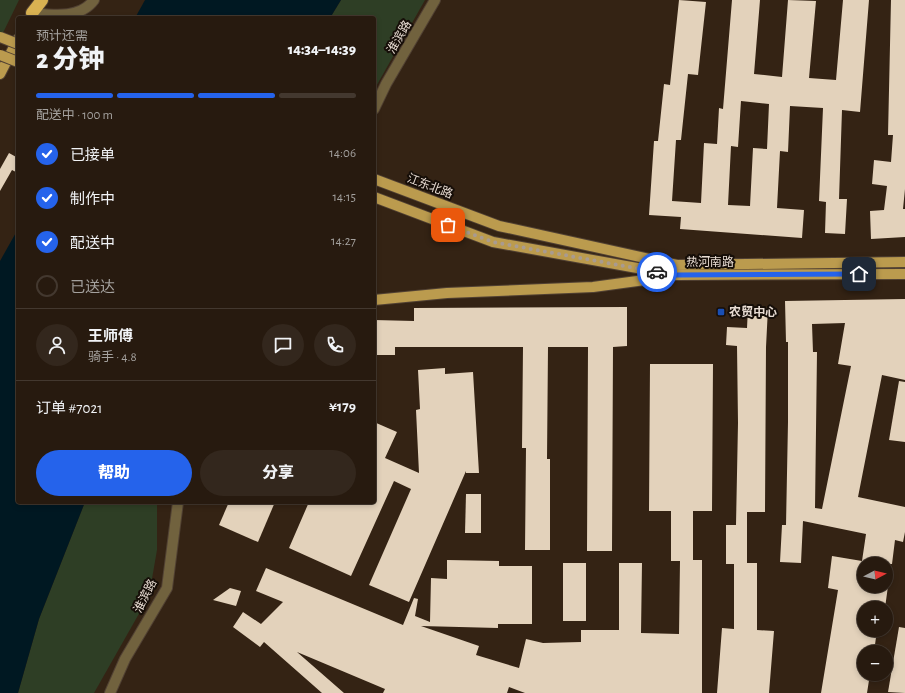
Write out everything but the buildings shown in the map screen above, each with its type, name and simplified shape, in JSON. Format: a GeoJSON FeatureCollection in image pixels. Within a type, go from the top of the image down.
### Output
{"type":"FeatureCollection","features":[{"type":"Feature","properties":{"kind":"highway"},"geometry":{"type":"LineString","coordinates":[[30,15],[42,0]]}},
{"type":"Feature","properties":{"kind":"main road"},"geometry":{"type":"LineString","coordinates":[[30,15],[34,0]]}},
{"type":"Feature","properties":{"kind":"main road"},"geometry":{"type":"LineString","coordinates":[[0,37],[16,43]]}},
{"type":"Feature","properties":{"kind":"main road"},"geometry":{"type":"LineString","coordinates":[[0,74],[16,43]]}},
{"type":"Feature","properties":{"kind":"main road"},"geometry":{"type":"LineString","coordinates":[[0,55],[16,61]]}},
{"type":"Feature","properties":{"kind":"main road","name":"江东北路"},"geometry":{"type":"LineString","coordinates":[[376,180],[499,226]]}},
{"type":"Feature","properties":{"kind":"main road","name":"热河南路"},"geometry":{"type":"LineString","coordinates":[[376,198],[493,242],[676,275],[905,274]]}},
{"type":"Feature","properties":{"kind":"main road","name":"热河南路"},"geometry":{"type":"LineString","coordinates":[[499,226],[677,265],[905,262]]}},
{"type":"Feature","properties":{"kind":"main road"},"geometry":{"type":"LineString","coordinates":[[376,300],[447,293],[593,287],[676,275]]}},
{"type":"Feature","properties":{"kind":"street"},"geometry":{"type":"LineString","coordinates":[[30,15],[62,16],[88,8],[94,0]]}},
{"type":"Feature","properties":{"kind":"street","name":"淮滨路"},"geometry":{"type":"LineString","coordinates":[[376,105],[386,84],[435,0]]}},
{"type":"Feature","properties":{"kind":"street","name":"淮滨路"},"geometry":{"type":"LineString","coordinates":[[110,693],[125,659],[167,588],[178,504]]}},
{"type":"Feature","properties":{"kind":"green space"},"geometry":{"type":"Polygon","coordinates":[[[0,0],[19,0],[0,39],[0,0]]]}},
{"type":"Feature","properties":{"kind":"green space"},"geometry":{"type":"Polygon","coordinates":[[[341,0],[425,0],[376,86],[376,16],[331,16],[341,0]]]}},
{"type":"Feature","properties":{"kind":"green space"},"geometry":{"type":"Polygon","coordinates":[[[84,504],[157,504],[157,550],[149,596],[94,693],[18,693],[39,619],[84,504]]]}},
{"type":"Feature","properties":{"kind":"water"},"geometry":{"type":"Polygon","coordinates":[[[145,0],[341,0],[331,16],[136,16],[145,0]]]}},
{"type":"Feature","properties":{"kind":"water"},"geometry":{"type":"Polygon","coordinates":[[[16,233],[16,504],[84,504],[39,619],[18,693],[0,693],[0,261],[16,233]]]}},
{"type":"Feature","properties":{"kind":"way so far"},"geometry":{"type":"LineString","coordinates":[[448,225],[493,242],[657,272]]}},
{"type":"Feature","properties":{"kind":"place","name":"农贸中心"},"geometry":{"type":"Point","coordinates":[721,312]}},
{"type":"Feature","properties":{"kind":"route"},"geometry":{"type":"LineString","coordinates":[[657,272],[676,275],[859,274]]}}]}
